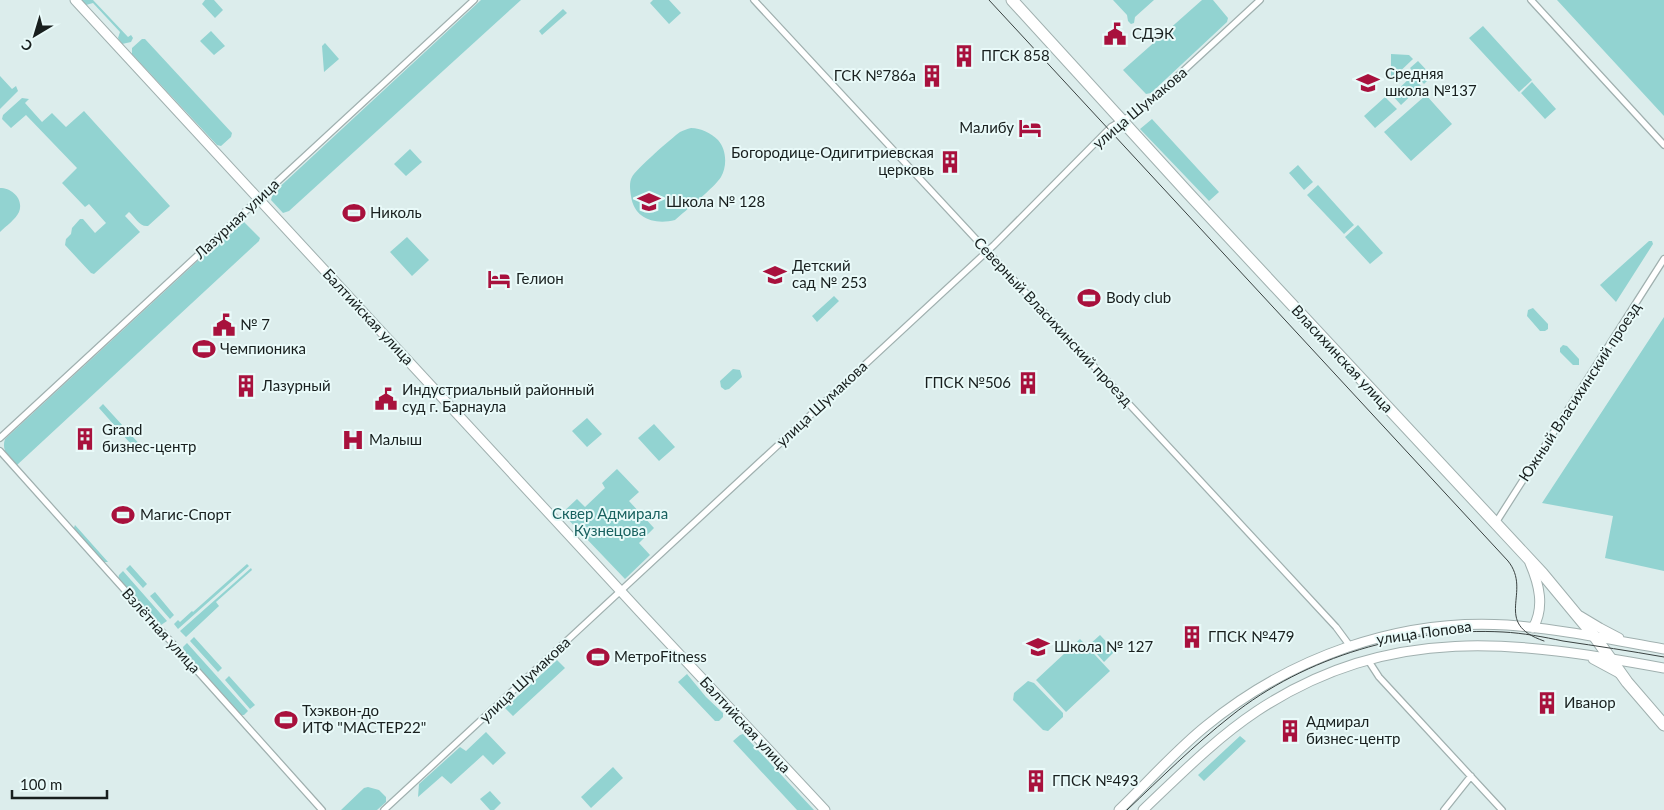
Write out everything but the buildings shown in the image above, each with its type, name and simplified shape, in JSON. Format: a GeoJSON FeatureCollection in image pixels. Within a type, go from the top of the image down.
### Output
{"type":"FeatureCollection","features":[{"type":"Feature","properties":{"kind":"highway","name":"Власихинская улица"},"geometry":{"type":"LineString","coordinates":[[1012,0],[1528,558],[1577,613],[1620,673],[1664,725]]}},
{"type":"Feature","properties":{"kind":"main road","name":"Балтийская улица"},"geometry":{"type":"LineString","coordinates":[[75,0],[620,591],[825,810]]}},
{"type":"Feature","properties":{"kind":"main road"},"geometry":{"type":"LineString","coordinates":[[1528,558],[1537,579],[1539,594],[1540,615],[1532,628]]}},
{"type":"Feature","properties":{"kind":"main road"},"geometry":{"type":"LineString","coordinates":[[1577,613],[1612,636],[1635,644]]}},
{"type":"Feature","properties":{"kind":"main road","name":"улица Попова"},"geometry":{"type":"LineString","coordinates":[[1119,810],[1205,727],[1249,694],[1301,665],[1350,646],[1382,637],[1450,626],[1487,624],[1532,628],[1664,649]]}},
{"type":"Feature","properties":{"kind":"main road","name":"улица Попова"},"geometry":{"type":"LineString","coordinates":[[1143,810],[1216,741],[1257,711],[1308,683],[1368,660],[1409,650],[1470,645],[1524,647],[1610,658],[1664,668]]}},
{"type":"Feature","properties":{"kind":"main road"},"geometry":{"type":"LineString","coordinates":[[1571,653],[1598,661],[1620,673]]}},
{"type":"Feature","properties":{"kind":"street","name":"Лазурная улица"},"geometry":{"type":"LineString","coordinates":[[0,438],[474,0]]}},
{"type":"Feature","properties":{"kind":"street","name":"Северный Власихинский проезд"},"geometry":{"type":"LineString","coordinates":[[754,0],[1336,627],[1350,646]]}},
{"type":"Feature","properties":{"kind":"street","name":"улица Шумакова"},"geometry":{"type":"LineString","coordinates":[[384,810],[987,251],[1111,128],[1154,98],[1260,0]]}},
{"type":"Feature","properties":{"kind":"street"},"geometry":{"type":"LineString","coordinates":[[1531,0],[1664,145]]}},
{"type":"Feature","properties":{"kind":"street","name":"Южный Власихинский проезд"},"geometry":{"type":"LineString","coordinates":[[1495,524],[1664,259]]}},
{"type":"Feature","properties":{"kind":"street","name":"Взлётная улица"},"geometry":{"type":"LineString","coordinates":[[0,451],[322,810]]}},
{"type":"Feature","properties":{"kind":"street"},"geometry":{"type":"LineString","coordinates":[[1368,660],[1379,677],[1502,810]]}},
{"type":"Feature","properties":{"kind":"street"},"geometry":{"type":"LineString","coordinates":[[1444,810],[1471,776]]}},
{"type":"Feature","properties":{"kind":"green space"},"geometry":{"type":"Polygon","coordinates":[[[81,0],[93,0],[128,37],[131,35],[133,38],[131,42],[122,44],[118,38],[120,32],[93,3],[86,5],[81,0]]]}},
{"type":"Feature","properties":{"kind":"green space"},"geometry":{"type":"Polygon","coordinates":[[[205,0],[214,0],[223,10],[215,18],[202,4],[205,0]]]}},
{"type":"Feature","properties":{"kind":"green space"},"geometry":{"type":"Polygon","coordinates":[[[481,0],[521,0],[289,211],[283,213],[271,200],[273,193],[481,0]]]}},
{"type":"Feature","properties":{"kind":"green space"},"geometry":{"type":"Polygon","coordinates":[[[653,0],[669,0],[681,13],[669,24],[650,3],[653,0]]]}},
{"type":"Feature","properties":{"kind":"green space"},"geometry":{"type":"Polygon","coordinates":[[[1113,0],[1154,0],[1135,17],[1134,23],[1131,24],[1128,21],[1127,15],[1113,0]]]}},
{"type":"Feature","properties":{"kind":"green space"},"geometry":{"type":"Polygon","coordinates":[[[1202,0],[1213,0],[1228,18],[1227,22],[1151,93],[1146,94],[1123,70],[1202,0]]]}},
{"type":"Feature","properties":{"kind":"green space"},"geometry":{"type":"Polygon","coordinates":[[[1557,0],[1664,0],[1664,116],[1557,0]]]}},
{"type":"Feature","properties":{"kind":"green space"},"geometry":{"type":"Polygon","coordinates":[[[563,9],[567,13],[542,35],[539,31],[563,9]]]}},
{"type":"Feature","properties":{"kind":"green space"},"geometry":{"type":"Polygon","coordinates":[[[1483,26],[1532,80],[1519,92],[1469,38],[1483,26]]]}},
{"type":"Feature","properties":{"kind":"green space"},"geometry":{"type":"Polygon","coordinates":[[[211,31],[225,46],[214,55],[200,41],[211,31]]]}},
{"type":"Feature","properties":{"kind":"green space"},"geometry":{"type":"Polygon","coordinates":[[[142,39],[145,39],[232,133],[231,137],[221,146],[217,145],[132,54],[132,48],[142,39]]]}},
{"type":"Feature","properties":{"kind":"green space"},"geometry":{"type":"Polygon","coordinates":[[[325,43],[339,59],[324,72],[322,46],[325,43]]]}},
{"type":"Feature","properties":{"kind":"green space"},"geometry":{"type":"Polygon","coordinates":[[[1391,54],[1409,55],[1413,59],[1391,80],[1391,54]]]}},
{"type":"Feature","properties":{"kind":"green space"},"geometry":{"type":"Polygon","coordinates":[[[1418,61],[1432,76],[1424,84],[1410,68],[1418,61]]]}},
{"type":"Feature","properties":{"kind":"green space"},"geometry":{"type":"Polygon","coordinates":[[[0,76],[12,89],[16,86],[18,91],[0,109],[0,76]]]}},
{"type":"Feature","properties":{"kind":"green space"},"geometry":{"type":"Polygon","coordinates":[[[1412,76],[1421,86],[1401,105],[1392,95],[1412,76]]]}},
{"type":"Feature","properties":{"kind":"green space"},"geometry":{"type":"Polygon","coordinates":[[[1532,82],[1556,109],[1545,119],[1521,93],[1532,82]]]}},
{"type":"Feature","properties":{"kind":"green space"},"geometry":{"type":"Polygon","coordinates":[[[1426,95],[1452,124],[1411,161],[1384,132],[1426,95]]]}},
{"type":"Feature","properties":{"kind":"green space"},"geometry":{"type":"Polygon","coordinates":[[[1385,97],[1397,109],[1375,128],[1364,116],[1385,97]]]}},
{"type":"Feature","properties":{"kind":"green space"},"geometry":{"type":"Polygon","coordinates":[[[22,98],[29,99],[25,103],[42,122],[52,113],[66,127],[84,111],[170,206],[148,226],[140,223],[129,212],[125,216],[140,232],[94,274],[65,245],[66,239],[80,219],[83,219],[95,233],[106,223],[89,204],[85,207],[62,183],[77,168],[26,115],[11,128],[2,119],[3,115],[22,98]]]}},
{"type":"Feature","properties":{"kind":"green space"},"geometry":{"type":"Polygon","coordinates":[[[1152,119],[1219,192],[1209,201],[1140,129],[1152,119]]]}},
{"type":"Feature","properties":{"kind":"green space"},"geometry":{"type":"Polygon","coordinates":[[[691,128],[709,133],[721,144],[725,158],[721,177],[675,220],[653,221],[636,210],[631,196],[630,181],[647,161],[676,135],[681,131],[691,128]]]}},
{"type":"Feature","properties":{"kind":"green space"},"geometry":{"type":"Polygon","coordinates":[[[410,149],[422,162],[406,176],[394,164],[410,149]]]}},
{"type":"Feature","properties":{"kind":"green space"},"geometry":{"type":"Polygon","coordinates":[[[1298,165],[1313,182],[1304,190],[1289,173],[1298,165]]]}},
{"type":"Feature","properties":{"kind":"green space"},"geometry":{"type":"Polygon","coordinates":[[[1318,185],[1354,225],[1344,234],[1307,195],[1318,185]]]}},
{"type":"Feature","properties":{"kind":"green space"},"geometry":{"type":"Polygon","coordinates":[[[0,188],[13,192],[20,203],[20,207],[16,217],[0,232],[0,188]]]}},
{"type":"Feature","properties":{"kind":"green space"},"geometry":{"type":"Polygon","coordinates":[[[242,220],[260,238],[259,241],[17,465],[5,450],[5,439],[242,220]]]}},
{"type":"Feature","properties":{"kind":"green space"},"geometry":{"type":"Polygon","coordinates":[[[1358,225],[1383,253],[1370,264],[1345,237],[1358,225]]]}},
{"type":"Feature","properties":{"kind":"green space"},"geometry":{"type":"Polygon","coordinates":[[[407,237],[429,260],[412,276],[390,252],[407,237]]]}},
{"type":"Feature","properties":{"kind":"green space"},"geometry":{"type":"Polygon","coordinates":[[[1649,241],[1652,241],[1653,244],[1616,302],[1600,285],[1649,241]]]}},
{"type":"Feature","properties":{"kind":"green space"},"geometry":{"type":"Polygon","coordinates":[[[834,296],[839,301],[817,322],[812,316],[834,296]]]}},
{"type":"Feature","properties":{"kind":"green space"},"geometry":{"type":"Polygon","coordinates":[[[1533,308],[1548,324],[1548,329],[1545,331],[1540,331],[1527,316],[1528,310],[1533,308]]]}},
{"type":"Feature","properties":{"kind":"green space"},"geometry":{"type":"Polygon","coordinates":[[[1664,317],[1664,571],[1605,558],[1613,516],[1542,503],[1664,317]]]}},
{"type":"Feature","properties":{"kind":"green space"},"geometry":{"type":"Polygon","coordinates":[[[1563,345],[1567,346],[1579,359],[1579,365],[1573,365],[1560,352],[1560,348],[1563,345]]]}},
{"type":"Feature","properties":{"kind":"green space"},"geometry":{"type":"Polygon","coordinates":[[[733,369],[740,370],[742,377],[729,389],[725,390],[721,387],[720,381],[733,369]]]}},
{"type":"Feature","properties":{"kind":"green space"},"geometry":{"type":"Polygon","coordinates":[[[103,404],[143,448],[138,452],[99,408],[103,404]]]}},
{"type":"Feature","properties":{"kind":"green space"},"geometry":{"type":"Polygon","coordinates":[[[587,418],[602,434],[587,447],[572,431],[587,418]]]}},
{"type":"Feature","properties":{"kind":"green space"},"geometry":{"type":"Polygon","coordinates":[[[654,424],[675,447],[659,461],[638,438],[654,424]]]}},
{"type":"Feature","properties":{"kind":"green space","name":"Сквер Адмирала Кузнецова"},"geometry":{"type":"Polygon","coordinates":[[[617,469],[639,492],[629,501],[654,528],[639,543],[650,555],[625,579],[562,513],[577,499],[585,507],[605,488],[602,483],[617,469]]]}},
{"type":"Feature","properties":{"kind":"green space"},"geometry":{"type":"Polygon","coordinates":[[[75,525],[108,562],[103,562],[73,530],[75,525]]]}},
{"type":"Feature","properties":{"kind":"green space"},"geometry":{"type":"Polygon","coordinates":[[[247,564],[249,566],[178,629],[174,624],[178,620],[180,622],[193,612],[247,564]]]}},
{"type":"Feature","properties":{"kind":"green space"},"geometry":{"type":"Polygon","coordinates":[[[130,565],[147,584],[143,588],[126,569],[130,565]]]}},
{"type":"Feature","properties":{"kind":"green space"},"geometry":{"type":"Polygon","coordinates":[[[251,568],[252,570],[216,602],[219,606],[186,637],[180,631],[251,568]]]}},
{"type":"Feature","properties":{"kind":"green space"},"geometry":{"type":"Polygon","coordinates":[[[123,571],[167,621],[159,625],[118,580],[119,575],[123,571]]]}},
{"type":"Feature","properties":{"kind":"green space"},"geometry":{"type":"Polygon","coordinates":[[[155,592],[174,615],[170,619],[150,596],[155,592]]]}},
{"type":"Feature","properties":{"kind":"green space"},"geometry":{"type":"Polygon","coordinates":[[[1100,635],[1115,651],[1104,662],[1089,645],[1100,635]]]}},
{"type":"Feature","properties":{"kind":"green space"},"geometry":{"type":"Polygon","coordinates":[[[194,637],[222,668],[218,672],[190,641],[194,637]]]}},
{"type":"Feature","properties":{"kind":"green space"},"geometry":{"type":"Polygon","coordinates":[[[1080,639],[1110,671],[1066,712],[1036,680],[1080,639]]]}},
{"type":"Feature","properties":{"kind":"green space"},"geometry":{"type":"Polygon","coordinates":[[[187,643],[248,711],[244,715],[239,715],[184,653],[183,647],[187,643]]]}},
{"type":"Feature","properties":{"kind":"green space"},"geometry":{"type":"Polygon","coordinates":[[[557,660],[565,668],[513,716],[505,708],[557,660]]]}},
{"type":"Feature","properties":{"kind":"green space"},"geometry":{"type":"Polygon","coordinates":[[[687,674],[706,697],[723,713],[723,717],[719,721],[715,721],[678,682],[687,674]]]}},
{"type":"Feature","properties":{"kind":"green space"},"geometry":{"type":"Polygon","coordinates":[[[229,676],[255,705],[250,709],[225,680],[229,676]]]}},
{"type":"Feature","properties":{"kind":"green space"},"geometry":{"type":"Polygon","coordinates":[[[1028,681],[1034,683],[1063,713],[1063,717],[1048,731],[1043,730],[1013,700],[1014,693],[1028,681]]]}},
{"type":"Feature","properties":{"kind":"green space"},"geometry":{"type":"Polygon","coordinates":[[[486,732],[506,753],[493,765],[483,755],[451,784],[442,776],[418,797],[419,784],[460,747],[466,751],[486,732]]]}},
{"type":"Feature","properties":{"kind":"green space"},"geometry":{"type":"Polygon","coordinates":[[[743,734],[814,810],[797,810],[733,741],[743,734]]]}},
{"type":"Feature","properties":{"kind":"green space"},"geometry":{"type":"Polygon","coordinates":[[[1240,736],[1246,741],[1204,781],[1198,775],[1240,736]]]}},
{"type":"Feature","properties":{"kind":"green space"},"geometry":{"type":"Polygon","coordinates":[[[613,767],[623,778],[591,808],[581,797],[613,767]]]}},
{"type":"Feature","properties":{"kind":"green space"},"geometry":{"type":"Polygon","coordinates":[[[368,787],[379,790],[386,797],[386,802],[377,810],[341,810],[364,788],[368,787]]]}},
{"type":"Feature","properties":{"kind":"green space"},"geometry":{"type":"Polygon","coordinates":[[[490,791],[501,803],[494,810],[490,810],[480,799],[490,791]]]}},
{"type":"Feature","properties":{"kind":"tram line"},"geometry":{"type":"LineString","coordinates":[[989,0],[1508,561],[1515,573],[1517,584],[1516,616],[1520,625],[1528,634],[1544,641]]}},
{"type":"Feature","properties":{"kind":"tram line"},"geometry":{"type":"LineString","coordinates":[[1127,810],[1204,738],[1260,695],[1292,677],[1325,662],[1360,650],[1395,641],[1431,635],[1503,632],[1533,635],[1664,657]]}},
{"type":"Feature","properties":{"kind":"place","name":"СДЭК"},"geometry":{"type":"Point","coordinates":[1115,34]}},
{"type":"Feature","properties":{"kind":"place","name":"ПГСК 858"},"geometry":{"type":"Point","coordinates":[964,56]}},
{"type":"Feature","properties":{"kind":"place","name":"ГСК №786а"},"geometry":{"type":"Point","coordinates":[932,76]}},
{"type":"Feature","properties":{"kind":"place","name":"Средняя школа №137"},"geometry":{"type":"Point","coordinates":[1368,83]}},
{"type":"Feature","properties":{"kind":"place","name":"Малибу"},"geometry":{"type":"Point","coordinates":[1030,128]}},
{"type":"Feature","properties":{"kind":"place","name":"Богородице-Одигитриевская церковь"},"geometry":{"type":"Point","coordinates":[950,162]}},
{"type":"Feature","properties":{"kind":"place","name":"Школа № 128"},"geometry":{"type":"Point","coordinates":[649,202]}},
{"type":"Feature","properties":{"kind":"place","name":"Николь"},"geometry":{"type":"Point","coordinates":[354,213]}},
{"type":"Feature","properties":{"kind":"place","name":"Детский сад № 253"},"geometry":{"type":"Point","coordinates":[775,275]}},
{"type":"Feature","properties":{"kind":"place","name":"Гелион"},"geometry":{"type":"Point","coordinates":[499,279]}},
{"type":"Feature","properties":{"kind":"place","name":"Body club"},"geometry":{"type":"Point","coordinates":[1089,298]}},
{"type":"Feature","properties":{"kind":"place","name":"№ 7"},"geometry":{"type":"Point","coordinates":[224,325]}},
{"type":"Feature","properties":{"kind":"place","name":"Чемпионика"},"geometry":{"type":"Point","coordinates":[204,349]}},
{"type":"Feature","properties":{"kind":"place","name":"ГПСК №506"},"geometry":{"type":"Point","coordinates":[1028,383]}},
{"type":"Feature","properties":{"kind":"place","name":"Лазурный"},"geometry":{"type":"Point","coordinates":[246,386]}},
{"type":"Feature","properties":{"kind":"place","name":"Индустриальный районный суд г. Барнаула"},"geometry":{"type":"Point","coordinates":[386,399]}},
{"type":"Feature","properties":{"kind":"place","name":"Grand бизнес-центр"},"geometry":{"type":"Point","coordinates":[85,439]}},
{"type":"Feature","properties":{"kind":"place","name":"Малыш"},"geometry":{"type":"Point","coordinates":[353,440]}},
{"type":"Feature","properties":{"kind":"place","name":"Магис-Спорт"},"geometry":{"type":"Point","coordinates":[123,515]}},
{"type":"Feature","properties":{"kind":"place","name":"ГПСК №479"},"geometry":{"type":"Point","coordinates":[1192,637]}},
{"type":"Feature","properties":{"kind":"place","name":"Школа № 127"},"geometry":{"type":"Point","coordinates":[1038,647]}},
{"type":"Feature","properties":{"kind":"place","name":"МетроFitness"},"geometry":{"type":"Point","coordinates":[598,657]}},
{"type":"Feature","properties":{"kind":"place","name":"Иванор"},"geometry":{"type":"Point","coordinates":[1547,703]}},
{"type":"Feature","properties":{"kind":"place","name":"Тхэквон-до ИТФ \"МАСТЕР22\""},"geometry":{"type":"Point","coordinates":[286,720]}},
{"type":"Feature","properties":{"kind":"place","name":"Адмирал бизнес-центр"},"geometry":{"type":"Point","coordinates":[1290,731]}},
{"type":"Feature","properties":{"kind":"place","name":"ГПСК №493"},"geometry":{"type":"Point","coordinates":[1036,781]}}]}
